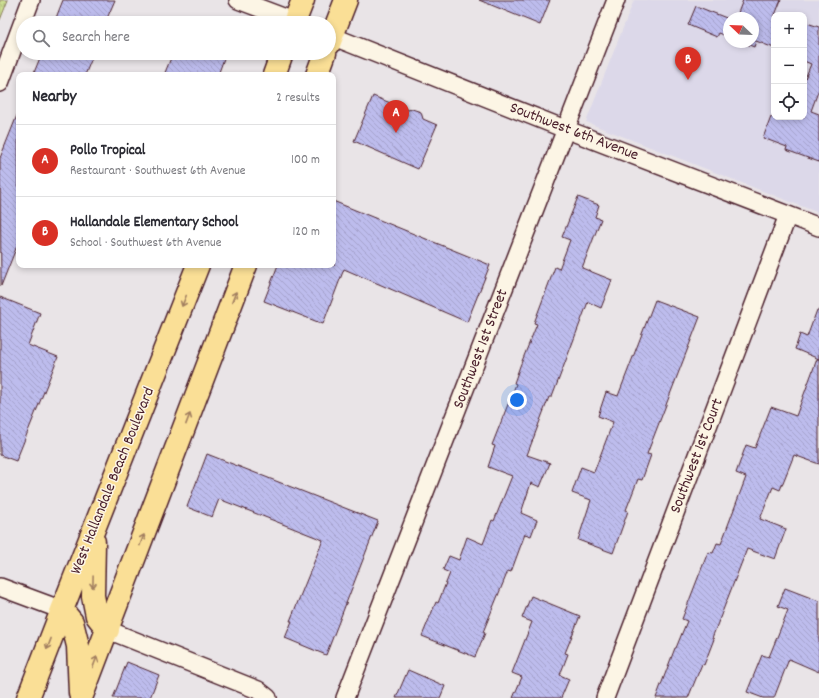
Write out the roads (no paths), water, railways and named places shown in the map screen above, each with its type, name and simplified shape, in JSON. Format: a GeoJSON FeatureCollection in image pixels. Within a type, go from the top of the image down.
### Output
{"type":"FeatureCollection","features":[{"type":"Feature","properties":{"kind":"main road"},"geometry":{"type":"LineString","coordinates":[[298,16],[303,0]]}},
{"type":"Feature","properties":{"kind":"main road"},"geometry":{"type":"LineString","coordinates":[[336,25],[346,0]]}},
{"type":"Feature","properties":{"kind":"main road"},"geometry":{"type":"LineString","coordinates":[[275,72],[279,60]]}},
{"type":"Feature","properties":{"kind":"main road"},"geometry":{"type":"LineString","coordinates":[[318,72],[322,60]]}},
{"type":"Feature","properties":{"kind":"main road","name":"West Hallandale Beach Boulevard"},"geometry":{"type":"LineString","coordinates":[[28,698],[197,268]]}},
{"type":"Feature","properties":{"kind":"main road"},"geometry":{"type":"LineString","coordinates":[[81,698],[245,268]]}},
{"type":"Feature","properties":{"kind":"main road"},"geometry":{"type":"LineString","coordinates":[[94,529],[93,596],[97,616],[108,630]]}},
{"type":"Feature","properties":{"kind":"main road"},"geometry":{"type":"LineString","coordinates":[[62,610],[72,622],[78,646],[81,698]]}},
{"type":"Feature","properties":{"kind":"street"},"geometry":{"type":"LineString","coordinates":[[25,16],[31,0]]}},
{"type":"Feature","properties":{"kind":"street"},"geometry":{"type":"LineString","coordinates":[[238,0],[280,16]]}},
{"type":"Feature","properties":{"kind":"street","name":"Southwest 1st Street"},"geometry":{"type":"LineString","coordinates":[[346,698],[616,0]]}},
{"type":"Feature","properties":{"kind":"street"},"geometry":{"type":"LineString","coordinates":[[0,83],[16,40]]}},
{"type":"Feature","properties":{"kind":"street","name":"Southwest 6th Avenue"},"geometry":{"type":"LineString","coordinates":[[336,45],[565,129],[819,227]]}},
{"type":"Feature","properties":{"kind":"street","name":"Southwest 1st Court"},"geometry":{"type":"LineString","coordinates":[[605,698],[788,215]]}},
{"type":"Feature","properties":{"kind":"street"},"geometry":{"type":"LineString","coordinates":[[0,587],[62,610]]}},
{"type":"Feature","properties":{"kind":"street"},"geometry":{"type":"LineString","coordinates":[[108,630],[258,690],[268,698]]}},
{"type":"Feature","properties":{"kind":"place","name":"Hallandale Elementary School"},"geometry":{"type":"Point","coordinates":[688,80]}},
{"type":"Feature","properties":{"kind":"place","name":"Pollo Tropical"},"geometry":{"type":"Point","coordinates":[396,133]}}]}
